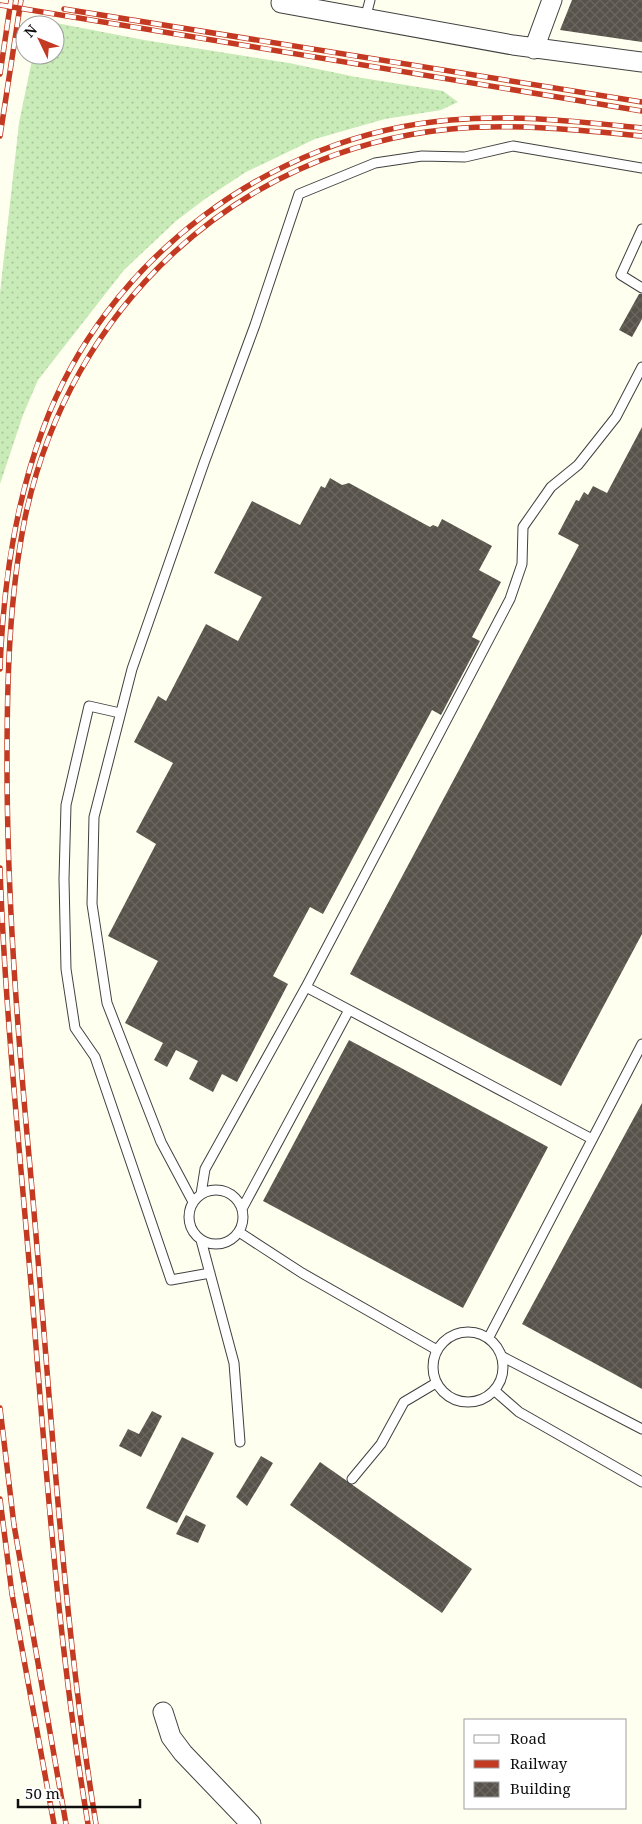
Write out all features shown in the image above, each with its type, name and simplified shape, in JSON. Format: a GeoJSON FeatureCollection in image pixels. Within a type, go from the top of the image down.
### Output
{"type":"FeatureCollection","features":[{"type":"Feature","properties":{"kind":"street"},"geometry":{"type":"LineString","coordinates":[[534,49],[552,0]]}},
{"type":"Feature","properties":{"kind":"street"},"geometry":{"type":"LineString","coordinates":[[280,2],[534,49],[642,62]]}},
{"type":"Feature","properties":{"kind":"street"},"geometry":{"type":"LineString","coordinates":[[163,1712],[171,1737],[251,1824]]}},
{"type":"Feature","properties":{"kind":"lane"},"geometry":{"type":"LineString","coordinates":[[365,18],[370,0]]}},
{"type":"Feature","properties":{"kind":"lane"},"geometry":{"type":"LineString","coordinates":[[193,1202],[161,1142],[107,1003],[92,904],[94,817],[132,669],[204,463],[256,325],[299,194],[375,163],[422,156],[465,157],[514,146],[642,168]]}},
{"type":"Feature","properties":{"kind":"lane"},"geometry":{"type":"LineString","coordinates":[[642,228],[621,275],[642,288]]}},
{"type":"Feature","properties":{"kind":"lane"},"geometry":{"type":"LineString","coordinates":[[201,1194],[205,1169],[306,987],[510,599],[522,564],[523,527],[551,487],[578,465],[616,416],[642,367]]}},
{"type":"Feature","properties":{"kind":"lane"},"geometry":{"type":"LineString","coordinates":[[120,713],[89,706],[66,805],[66,969],[75,1028],[95,1057],[170,1280],[210,1273]]}},
{"type":"Feature","properties":{"kind":"lane"},"geometry":{"type":"LineString","coordinates":[[306,987],[592,1139]]}},
{"type":"Feature","properties":{"kind":"lane"},"geometry":{"type":"LineString","coordinates":[[243,1207],[232,1194],[222,1190],[211,1190],[201,1194],[193,1202],[189,1212],[189,1223],[193,1233],[201,1240],[211,1244],[222,1244],[232,1240],[239,1232],[243,1223],[243,1207],[349,1010]]}},
{"type":"Feature","properties":{"kind":"lane"},"geometry":{"type":"LineString","coordinates":[[488,1337],[642,1044]]}},
{"type":"Feature","properties":{"kind":"lane"},"geometry":{"type":"LineString","coordinates":[[239,1232],[302,1273],[437,1350]]}},
{"type":"Feature","properties":{"kind":"lane"},"geometry":{"type":"LineString","coordinates":[[201,1240],[234,1362],[240,1442]]}},
{"type":"Feature","properties":{"kind":"lane"},"geometry":{"type":"LineString","coordinates":[[503,1357],[501,1381],[495,1391],[472,1402],[452,1399],[436,1383],[433,1368],[437,1350],[455,1334],[471,1331],[488,1337],[503,1357],[642,1429]]}},
{"type":"Feature","properties":{"kind":"lane"},"geometry":{"type":"LineString","coordinates":[[352,1478],[382,1444],[404,1402],[436,1383]]}},
{"type":"Feature","properties":{"kind":"lane"},"geometry":{"type":"LineString","coordinates":[[495,1391],[519,1412],[642,1482]]}},
{"type":"Feature","properties":{"kind":"green space"},"geometry":{"type":"Polygon","coordinates":[[[65,25],[443,91],[458,102],[441,110],[385,119],[315,139],[246,172],[176,221],[124,270],[38,380],[23,415],[0,484],[0,293],[19,123],[31,65],[65,65],[65,25]]]}},
{"type":"Feature","properties":{"kind":"building"},"geometry":{"type":"Polygon","coordinates":[[[572,0],[642,0],[642,42],[560,30],[572,0]]]}},
{"type":"Feature","properties":{"kind":"building"},"geometry":{"type":"Polygon","coordinates":[[[639,294],[642,294],[642,319],[632,337],[619,330],[639,294]]]}},
{"type":"Feature","properties":{"kind":"building"},"geometry":{"type":"Polygon","coordinates":[[[642,427],[642,934],[561,1086],[350,974],[579,545],[558,534],[576,500],[579,501],[584,492],[588,495],[593,486],[607,493],[642,427]]]}},
{"type":"Feature","properties":{"kind":"building"},"geometry":{"type":"Polygon","coordinates":[[[330,478],[342,485],[349,483],[430,527],[433,525],[438,527],[442,519],[492,546],[479,570],[501,582],[472,637],[480,641],[441,715],[432,710],[323,914],[310,907],[273,976],[288,984],[237,1082],[222,1074],[213,1092],[189,1079],[198,1061],[176,1050],[167,1067],[154,1060],[163,1043],[125,1023],[158,961],[108,936],[156,844],[136,832],[173,763],[134,742],[158,696],[166,701],[206,624],[238,641],[262,597],[214,573],[252,501],[300,525],[321,486],[325,488],[330,478]]]}},
{"type":"Feature","properties":{"kind":"building"},"geometry":{"type":"Polygon","coordinates":[[[349,1040],[548,1147],[463,1308],[263,1201],[349,1040]]]}},
{"type":"Feature","properties":{"kind":"building"},"geometry":{"type":"Polygon","coordinates":[[[642,1103],[642,1389],[522,1324],[642,1103]]]}},
{"type":"Feature","properties":{"kind":"building"},"geometry":{"type":"Polygon","coordinates":[[[152,1411],[162,1416],[141,1457],[119,1446],[128,1429],[139,1434],[152,1411]]]}},
{"type":"Feature","properties":{"kind":"building"},"geometry":{"type":"Polygon","coordinates":[[[182,1437],[214,1453],[177,1523],[146,1508],[182,1437]]]}},
{"type":"Feature","properties":{"kind":"building"},"geometry":{"type":"Polygon","coordinates":[[[261,1456],[273,1463],[247,1506],[236,1497],[261,1456]]]}},
{"type":"Feature","properties":{"kind":"building"},"geometry":{"type":"Polygon","coordinates":[[[320,1462],[472,1569],[442,1613],[290,1505],[320,1462]]]}},
{"type":"Feature","properties":{"kind":"building"},"geometry":{"type":"Polygon","coordinates":[[[186,1515],[206,1525],[198,1543],[176,1534],[186,1515]]]}},
{"type":"Feature","properties":{"kind":"railway"},"geometry":{"type":"LineString","coordinates":[[0,74],[11,0]]}},
{"type":"Feature","properties":{"kind":"railway"},"geometry":{"type":"LineString","coordinates":[[0,136],[21,0]]}},
{"type":"Feature","properties":{"kind":"railway"},"geometry":{"type":"LineString","coordinates":[[0,5],[642,111]]}},
{"type":"Feature","properties":{"kind":"railway"},"geometry":{"type":"LineString","coordinates":[[64,9],[642,102]]}},
{"type":"Feature","properties":{"kind":"railway"},"geometry":{"type":"LineString","coordinates":[[0,669],[7,578],[17,517],[24,488],[43,429],[71,368],[108,311],[152,260],[203,216],[259,180],[320,151],[384,131],[475,118],[523,118],[642,128]]}},
{"type":"Feature","properties":{"kind":"railway"},"geometry":{"type":"LineString","coordinates":[[96,1824],[73,1658],[57,1491],[20,1058],[13,959],[7,811],[8,670],[15,578],[25,518],[47,442],[80,372],[122,309],[174,253],[233,206],[300,169],[372,143],[451,129],[523,127],[642,136]]}},
{"type":"Feature","properties":{"kind":"railway"},"geometry":{"type":"LineString","coordinates":[[0,868],[9,1029],[48,1494],[61,1627],[88,1824]]}},
{"type":"Feature","properties":{"kind":"railway"},"geometry":{"type":"LineString","coordinates":[[0,1408],[14,1525],[66,1824]]}},
{"type":"Feature","properties":{"kind":"railway"},"geometry":{"type":"LineString","coordinates":[[0,1499],[12,1594],[54,1824]]}}]}
